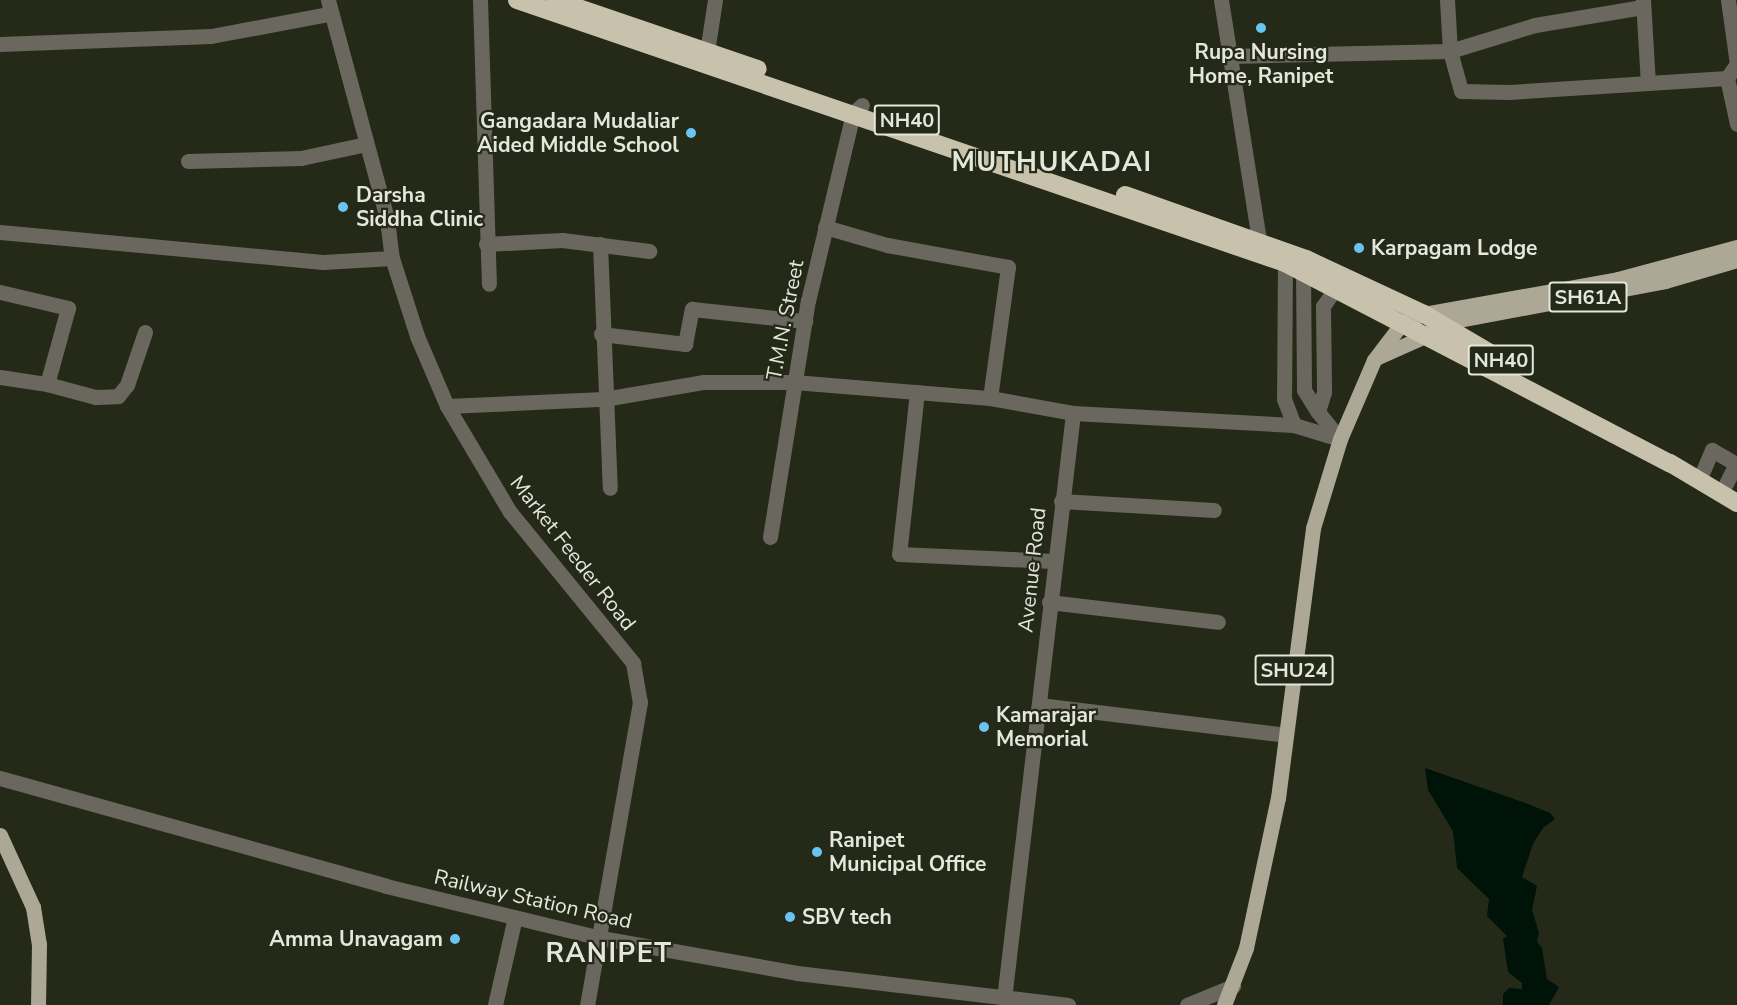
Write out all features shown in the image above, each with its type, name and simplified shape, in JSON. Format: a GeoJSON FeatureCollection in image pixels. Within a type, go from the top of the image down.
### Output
{"type":"FeatureCollection","features":[{"type":"Feature","properties":{"kind":"highway","name":"NH40"},"geometry":{"type":"LineString","coordinates":[[517,0],[576,10],[707,52],[740,70]]}},
{"type":"Feature","properties":{"kind":"highway","name":"NH40"},"geometry":{"type":"LineString","coordinates":[[555,0],[576,10],[740,70],[1260,248],[1429,324],[1731,487]]}},
{"type":"Feature","properties":{"kind":"highway","name":"NH40"},"geometry":{"type":"LineString","coordinates":[[1260,248],[1335,289],[1403,322],[1429,324],[1737,503]]}},
{"type":"Feature","properties":{"kind":"main road"},"geometry":{"type":"LineString","coordinates":[[1374,360],[1429,324],[1618,279],[1737,247]]}},
{"type":"Feature","properties":{"kind":"main road","name":"SH61A"},"geometry":{"type":"LineString","coordinates":[[1429,324],[1665,281],[1737,260]]}},
{"type":"Feature","properties":{"kind":"main road"},"geometry":{"type":"LineString","coordinates":[[1374,360],[1403,322]]}},
{"type":"Feature","properties":{"kind":"main road","name":"SHU24"},"geometry":{"type":"LineString","coordinates":[[1224,1005],[1233,986],[1249,936],[1278,798],[1313,528],[1340,439],[1374,360]]}},
{"type":"Feature","properties":{"kind":"main road"},"geometry":{"type":"LineString","coordinates":[[0,835],[33,907],[39,944],[38,1005]]}},
{"type":"Feature","properties":{"kind":"street"},"geometry":{"type":"LineString","coordinates":[[480,0],[489,284]]}},
{"type":"Feature","properties":{"kind":"street"},"geometry":{"type":"LineString","coordinates":[[707,52],[715,0]]}},
{"type":"Feature","properties":{"kind":"street"},"geometry":{"type":"LineString","coordinates":[[1221,0],[1260,248]]}},
{"type":"Feature","properties":{"kind":"street"},"geometry":{"type":"LineString","coordinates":[[1447,0],[1450,51],[1461,91],[1509,92],[1727,78]]}},
{"type":"Feature","properties":{"kind":"street"},"geometry":{"type":"LineString","coordinates":[[1728,0],[1737,64],[1727,78],[1737,124]]}},
{"type":"Feature","properties":{"kind":"street"},"geometry":{"type":"LineString","coordinates":[[1230,56],[1450,51],[1535,25],[1643,4],[1648,83]]}},
{"type":"Feature","properties":{"kind":"street"},"geometry":{"type":"LineString","coordinates":[[0,44],[211,36],[329,7]]}},
{"type":"Feature","properties":{"kind":"street","name":"Market Feeder Road"},"geometry":{"type":"LineString","coordinates":[[329,7],[387,219],[392,258],[417,336],[447,406],[510,512],[633,663],[640,702],[601,938],[587,1005]]}},
{"type":"Feature","properties":{"kind":"street","name":"T.M.N. Street"},"geometry":{"type":"LineString","coordinates":[[770,537],[805,321],[825,227],[858,109]]}},
{"type":"Feature","properties":{"kind":"street"},"geometry":{"type":"LineString","coordinates":[[189,161],[301,158],[366,144]]}},
{"type":"Feature","properties":{"kind":"street"},"geometry":{"type":"LineString","coordinates":[[825,227],[887,245],[1008,267],[990,398]]}},
{"type":"Feature","properties":{"kind":"street"},"geometry":{"type":"LineString","coordinates":[[0,232],[324,262],[392,258]]}},
{"type":"Feature","properties":{"kind":"street"},"geometry":{"type":"LineString","coordinates":[[486,244],[562,240],[650,251]]}},
{"type":"Feature","properties":{"kind":"street"},"geometry":{"type":"LineString","coordinates":[[600,244],[601,334],[610,488]]}},
{"type":"Feature","properties":{"kind":"street"},"geometry":{"type":"LineString","coordinates":[[1285,263],[1284,399],[1294,425]]}},
{"type":"Feature","properties":{"kind":"street"},"geometry":{"type":"LineString","coordinates":[[1303,272],[1304,390],[1340,439]]}},
{"type":"Feature","properties":{"kind":"street"},"geometry":{"type":"LineString","coordinates":[[1318,412],[1324,392],[1323,306],[1335,289]]}},
{"type":"Feature","properties":{"kind":"street"},"geometry":{"type":"LineString","coordinates":[[0,292],[68,308],[47,384]]}},
{"type":"Feature","properties":{"kind":"street"},"geometry":{"type":"LineString","coordinates":[[601,334],[685,344],[692,309],[805,321]]}},
{"type":"Feature","properties":{"kind":"street"},"geometry":{"type":"LineString","coordinates":[[0,377],[47,384],[95,397],[118,396],[127,385],[145,332]]}},
{"type":"Feature","properties":{"kind":"street"},"geometry":{"type":"LineString","coordinates":[[447,406],[604,399],[703,382],[794,382],[990,398],[1073,413],[1294,425],[1340,439]]}},
{"type":"Feature","properties":{"kind":"street"},"geometry":{"type":"LineString","coordinates":[[917,392],[899,554],[1053,561]]}},
{"type":"Feature","properties":{"kind":"street","name":"Avenue Road"},"geometry":{"type":"LineString","coordinates":[[1004,999],[1039,705],[1053,561],[1073,413]]}},
{"type":"Feature","properties":{"kind":"street"},"geometry":{"type":"LineString","coordinates":[[1061,501],[1214,510]]}},
{"type":"Feature","properties":{"kind":"street"},"geometry":{"type":"LineString","coordinates":[[1049,602],[1218,622]]}},
{"type":"Feature","properties":{"kind":"street"},"geometry":{"type":"LineString","coordinates":[[1039,705],[1286,735]]}},
{"type":"Feature","properties":{"kind":"street","name":"Railway Station Road"},"geometry":{"type":"LineString","coordinates":[[0,778],[386,886],[601,938],[797,973],[1068,1005]]}},
{"type":"Feature","properties":{"kind":"street"},"geometry":{"type":"LineString","coordinates":[[495,1005],[515,917]]}},
{"type":"Feature","properties":{"kind":"street"},"geometry":{"type":"LineString","coordinates":[[1187,1005],[1233,986]]}},
{"type":"Feature","properties":{"kind":"shaded area"},"geometry":{"type":"Polygon","coordinates":[[[1425,768],[1528,804],[1550,813],[1555,819],[1543,828],[1533,844],[1522,877],[1537,886],[1532,910],[1539,933],[1537,942],[1542,948],[1547,979],[1559,987],[1549,1005],[1503,1005],[1503,994],[1509,988],[1522,989],[1522,983],[1508,972],[1503,939],[1507,936],[1487,916],[1489,899],[1457,868],[1453,831],[1428,790],[1425,768]]]}},
{"type":"Feature","properties":{"kind":"place","name":"Rupa Nursing Home, Ranipet"},"geometry":{"type":"Point","coordinates":[1261,28]}},
{"type":"Feature","properties":{"kind":"place","name":"Gangadara Mudaliar Aided Middle School"},"geometry":{"type":"Point","coordinates":[691,133]}},
{"type":"Feature","properties":{"kind":"place","name":"Darsha Siddha Clinic"},"geometry":{"type":"Point","coordinates":[343,207]}},
{"type":"Feature","properties":{"kind":"place","name":"Karpagam Lodge"},"geometry":{"type":"Point","coordinates":[1359,248]}},
{"type":"Feature","properties":{"kind":"place","name":"Kamarajar Memorial"},"geometry":{"type":"Point","coordinates":[984,727]}},
{"type":"Feature","properties":{"kind":"place","name":"Ranipet Municipal Office"},"geometry":{"type":"Point","coordinates":[817,852]}},
{"type":"Feature","properties":{"kind":"place","name":"SBV tech"},"geometry":{"type":"Point","coordinates":[790,917]}},
{"type":"Feature","properties":{"kind":"place","name":"Amma Unavagam"},"geometry":{"type":"Point","coordinates":[455,939]}},
{"type":"Feature","properties":{"kind":"district","name":"MUTHUKADAI"},"geometry":{"type":"Point","coordinates":[1052,163]}},
{"type":"Feature","properties":{"kind":"district","name":"RANIPET"},"geometry":{"type":"Point","coordinates":[609,954]}}]}
